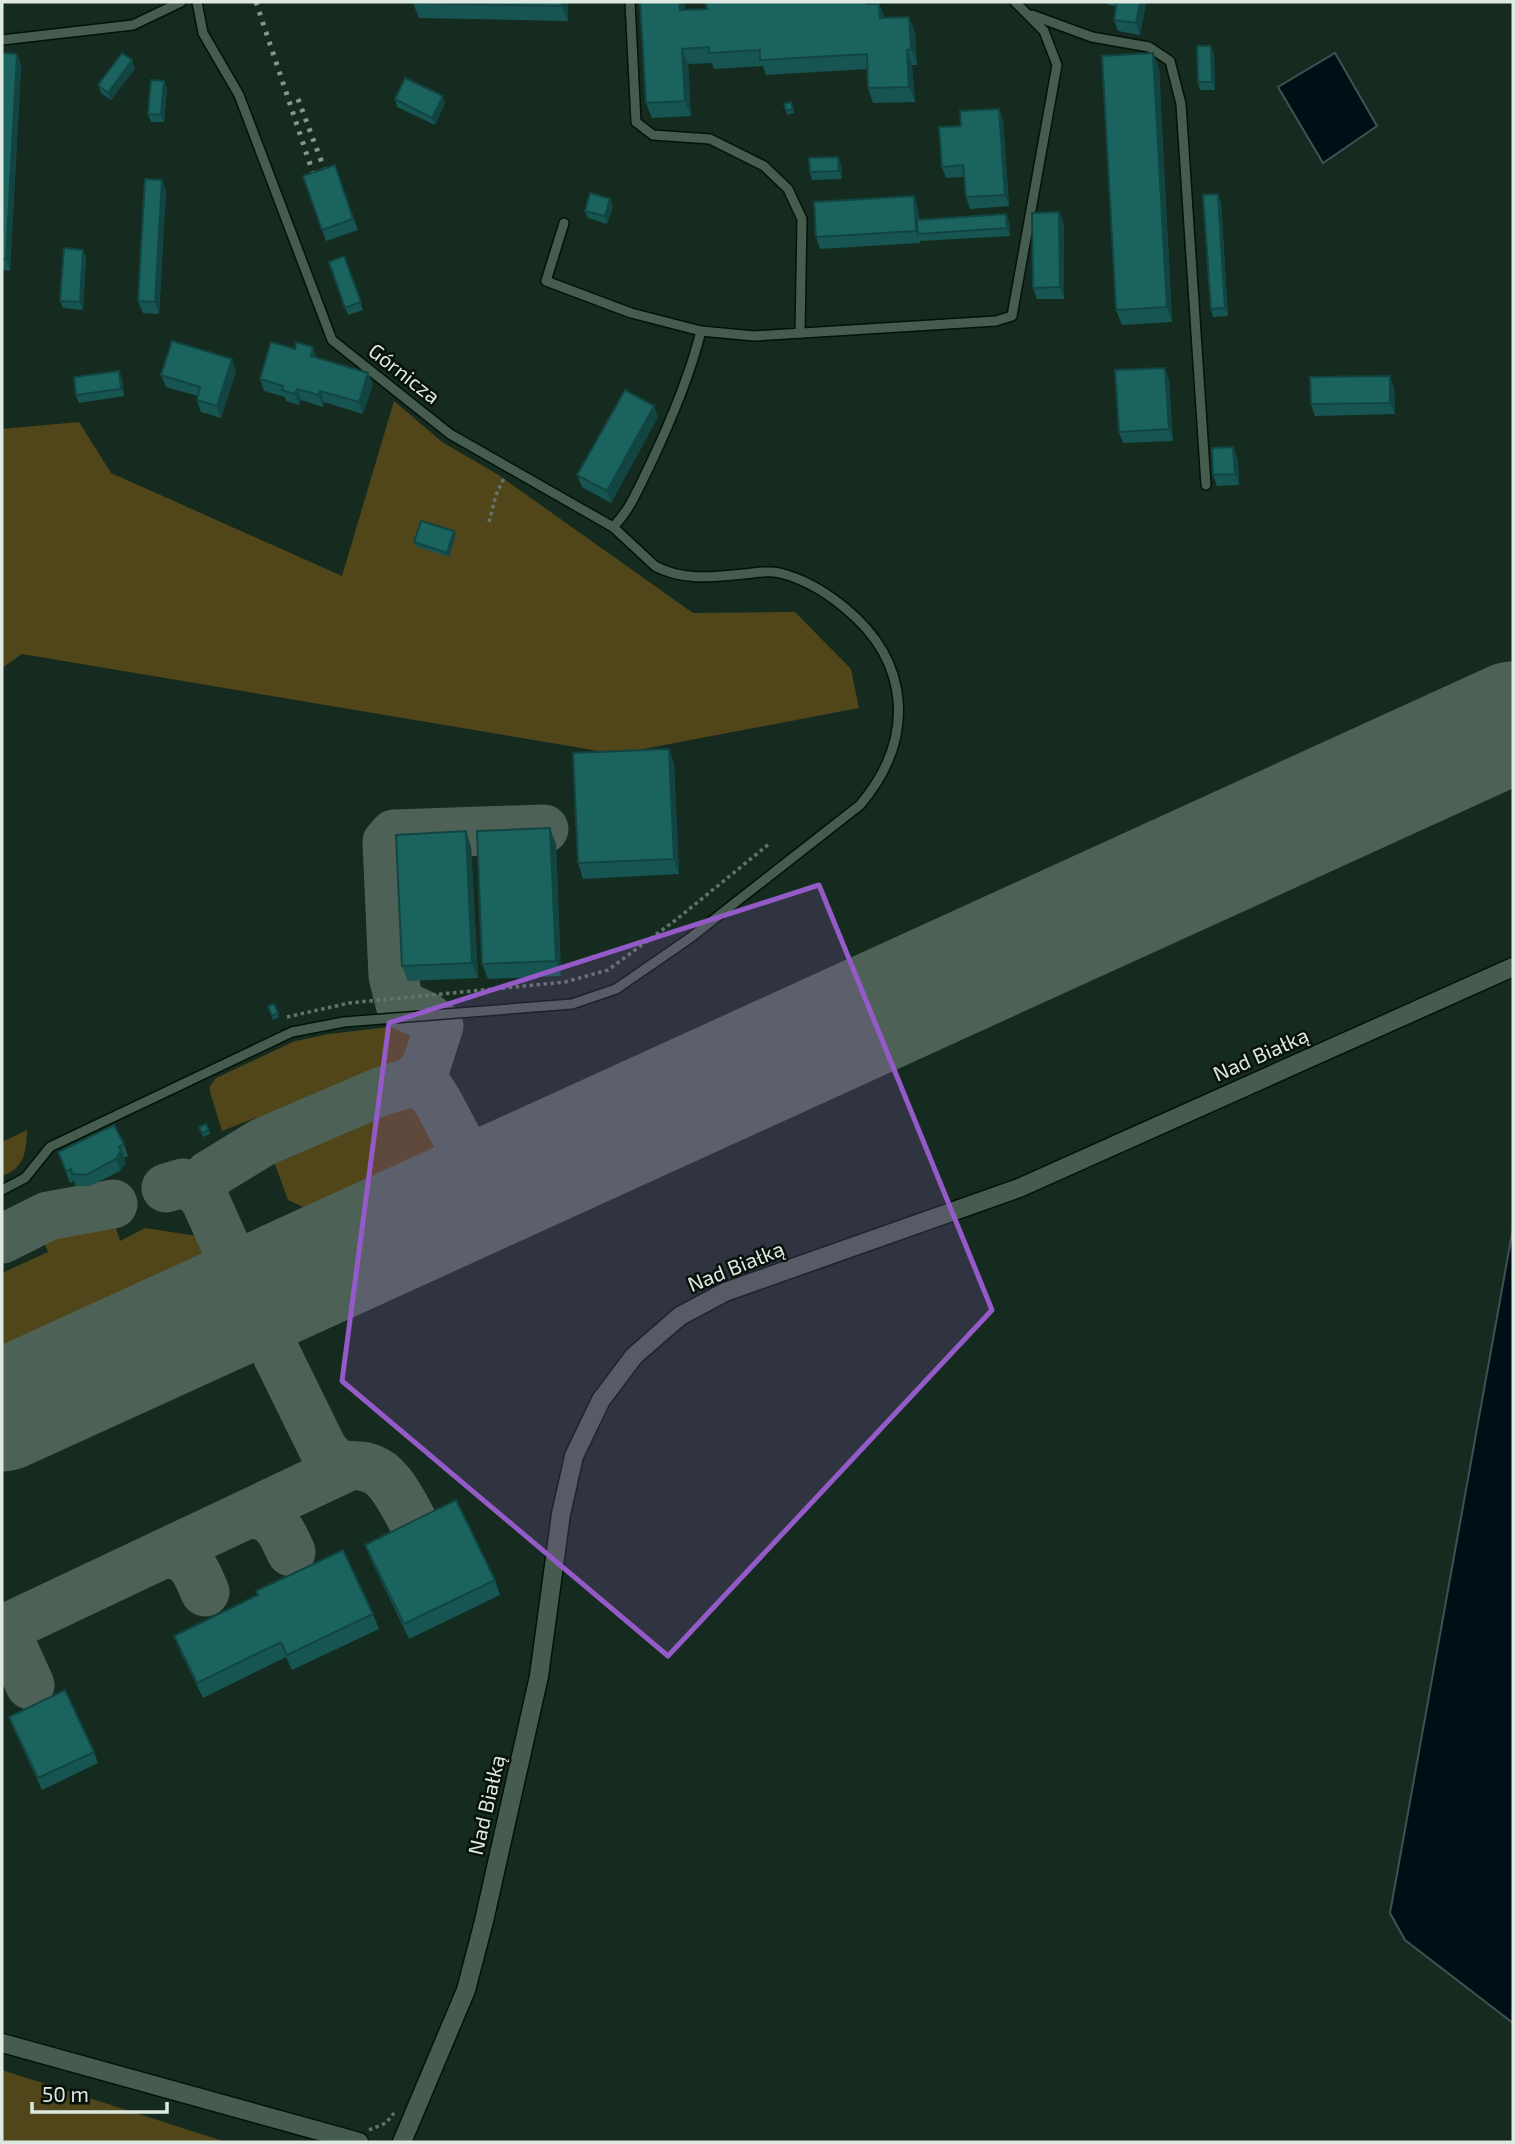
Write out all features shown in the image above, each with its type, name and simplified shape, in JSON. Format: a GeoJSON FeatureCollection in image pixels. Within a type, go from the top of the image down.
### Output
{"type":"FeatureCollection","features":[{"type":"Feature","properties":{"kind":"street","name":"Nad Białką"},"geometry":{"type":"LineString","coordinates":[[402,2142],[466,1990],[485,1921],[540,1676],[561,1514],[573,1456],[601,1400],[634,1356],[680,1316],[725,1292],[1019,1188],[1513,967]]}},
{"type":"Feature","properties":{"kind":"street"},"geometry":{"type":"LineString","coordinates":[[2,2043],[354,2140]]}},
{"type":"Feature","properties":{"kind":"lane"},"geometry":{"type":"LineString","coordinates":[[2,40],[133,26],[181,2]]}},
{"type":"Feature","properties":{"kind":"lane","name":"Górnicza"},"geometry":{"type":"LineString","coordinates":[[2,1190],[25,1178],[50,1147],[292,1032],[344,1022],[572,1004],[616,989],[690,939],[860,805],[873,790],[891,757],[899,714],[898,696],[886,656],[865,625],[828,595],[778,572],[692,577],[672,574],[655,566],[613,527],[450,434],[332,340],[239,95],[203,33],[197,2]]}},
{"type":"Feature","properties":{"kind":"lane"},"geometry":{"type":"LineString","coordinates":[[630,2],[636,122],[653,135],[710,139],[764,166],[788,188],[802,219],[800,333]]}},
{"type":"Feature","properties":{"kind":"lane"},"geometry":{"type":"LineString","coordinates":[[564,223],[546,281],[631,313],[701,331],[754,336],[996,321],[1012,316],[1057,65],[1044,31],[1015,2]]}},
{"type":"Feature","properties":{"kind":"lane"},"geometry":{"type":"LineString","coordinates":[[1027,13],[1092,37],[1149,47],[1170,61],[1181,104],[1206,485]]}},
{"type":"Feature","properties":{"kind":"lane"},"geometry":{"type":"LineString","coordinates":[[613,527],[627,513],[663,439],[685,388],[701,331]]}},
{"type":"Feature","properties":{"kind":"path"},"geometry":{"type":"LineString","coordinates":[[489,522],[496,495],[510,467]]}},
{"type":"Feature","properties":{"kind":"path"},"geometry":{"type":"LineString","coordinates":[[287,1017],[349,1003],[565,982],[608,970],[769,845]]}},
{"type":"Feature","properties":{"kind":"path"},"geometry":{"type":"LineString","coordinates":[[354,2140],[353,2126],[369,2130],[386,2123],[398,2107]]}},
{"type":"Feature","properties":{"kind":"highlighted area"},"geometry":{"type":"Polygon","coordinates":[[[819,885],[992,1310],[668,1656],[342,1381],[389,1023],[819,885]]]}},
{"type":"Feature","properties":{"kind":"shaded area"},"geometry":{"type":"Polygon","coordinates":[[[1335,53],[1377,126],[1323,163],[1278,87],[1335,53]]]}},
{"type":"Feature","properties":{"kind":"shaded area"},"geometry":{"type":"Polygon","coordinates":[[[394,401],[442,442],[497,474],[693,613],[795,612],[851,669],[859,708],[617,754],[22,654],[2,668],[2,429],[79,422],[111,473],[342,576],[394,401]]]}},
{"type":"Feature","properties":{"kind":"shaded area"},"geometry":{"type":"Polygon","coordinates":[[[422,1023],[424,1047],[413,1063],[384,1081],[260,1136],[255,1118],[222,1131],[210,1092],[210,1086],[216,1078],[295,1041],[329,1034],[422,1023]]]}},
{"type":"Feature","properties":{"kind":"shaded area"},"geometry":{"type":"Polygon","coordinates":[[[403,1093],[415,1095],[444,1149],[312,1211],[288,1200],[270,1151],[403,1093]]]}},
{"type":"Feature","properties":{"kind":"shaded area"},"geometry":{"type":"Polygon","coordinates":[[[27,1130],[26,1146],[20,1164],[2,1176],[2,1142],[27,1130]]]}},
{"type":"Feature","properties":{"kind":"shaded area"},"geometry":{"type":"Polygon","coordinates":[[[72,1227],[116,1228],[120,1241],[145,1228],[204,1237],[212,1245],[209,1254],[202,1261],[2,1354],[2,1273],[48,1252],[43,1240],[72,1227]]]}},
{"type":"Feature","properties":{"kind":"shaded area"},"geometry":{"type":"Polygon","coordinates":[[[1513,1228],[1513,2023],[1405,1940],[1390,1913],[1513,1228]]]}},
{"type":"Feature","properties":{"kind":"shaded area"},"geometry":{"type":"Polygon","coordinates":[[[2,2070],[226,2142],[2,2142],[2,2070]]]}},
{"type":"Feature","properties":{"kind":"building"},"geometry":{"type":"Polygon","coordinates":[[[562,2],[562,6],[413,3],[562,2]]]}},
{"type":"Feature","properties":{"kind":"building"},"geometry":{"type":"Polygon","coordinates":[[[640,2],[679,2],[680,10],[707,9],[706,2],[879,4],[880,18],[909,17],[909,87],[868,88],[867,54],[760,60],[760,50],[709,53],[709,47],[682,49],[685,101],[646,103],[640,2]]]}},
{"type":"Feature","properties":{"kind":"building"},"geometry":{"type":"Polygon","coordinates":[[[1117,2],[1140,2],[1136,23],[1114,20],[1117,2]]]}},
{"type":"Feature","properties":{"kind":"building"},"geometry":{"type":"Polygon","coordinates":[[[1197,46],[1211,46],[1212,82],[1198,82],[1197,46]]]}},
{"type":"Feature","properties":{"kind":"building"},"geometry":{"type":"Polygon","coordinates":[[[2,53],[17,54],[6,259],[2,259],[2,53]]]}},
{"type":"Feature","properties":{"kind":"building"},"geometry":{"type":"Polygon","coordinates":[[[122,53],[132,60],[108,93],[98,85],[122,53]]]}},
{"type":"Feature","properties":{"kind":"building"},"geometry":{"type":"Polygon","coordinates":[[[1153,53],[1167,307],[1116,310],[1102,56],[1153,53]]]}},
{"type":"Feature","properties":{"kind":"building"},"geometry":{"type":"Polygon","coordinates":[[[405,78],[443,96],[432,118],[395,99],[405,78]]]}},
{"type":"Feature","properties":{"kind":"building"},"geometry":{"type":"Polygon","coordinates":[[[151,80],[164,81],[161,115],[148,114],[151,80]]]}},
{"type":"Feature","properties":{"kind":"building"},"geometry":{"type":"Polygon","coordinates":[[[791,102],[793,109],[786,111],[784,104],[791,102]]]}},
{"type":"Feature","properties":{"kind":"building"},"geometry":{"type":"Polygon","coordinates":[[[999,109],[1005,195],[966,197],[963,165],[942,167],[939,127],[961,126],[960,111],[999,109]]]}},
{"type":"Feature","properties":{"kind":"building"},"geometry":{"type":"Polygon","coordinates":[[[838,157],[839,171],[810,172],[809,158],[838,157]]]}},
{"type":"Feature","properties":{"kind":"building"},"geometry":{"type":"Polygon","coordinates":[[[335,165],[353,219],[322,230],[303,176],[335,165]]]}},
{"type":"Feature","properties":{"kind":"building"},"geometry":{"type":"Polygon","coordinates":[[[145,179],[162,180],[155,302],[138,301],[145,179]]]}},
{"type":"Feature","properties":{"kind":"building"},"geometry":{"type":"Polygon","coordinates":[[[590,193],[610,199],[605,216],[585,211],[590,193]]]}},
{"type":"Feature","properties":{"kind":"building"},"geometry":{"type":"Polygon","coordinates":[[[1218,194],[1225,308],[1211,309],[1203,195],[1218,194]]]}},
{"type":"Feature","properties":{"kind":"building"},"geometry":{"type":"Polygon","coordinates":[[[914,196],[916,231],[816,237],[814,202],[914,196]]]}},
{"type":"Feature","properties":{"kind":"building"},"geometry":{"type":"Polygon","coordinates":[[[1059,212],[1060,287],[1033,288],[1032,213],[1059,212]]]}},
{"type":"Feature","properties":{"kind":"building"},"geometry":{"type":"Polygon","coordinates":[[[1006,214],[1007,228],[918,234],[917,220],[1006,214]]]}},
{"type":"Feature","properties":{"kind":"building"},"geometry":{"type":"Polygon","coordinates":[[[64,248],[83,250],[80,302],[60,301],[64,248]]]}},
{"type":"Feature","properties":{"kind":"building"},"geometry":{"type":"Polygon","coordinates":[[[344,256],[361,302],[345,308],[329,262],[344,256]]]}},
{"type":"Feature","properties":{"kind":"building"},"geometry":{"type":"Polygon","coordinates":[[[172,341],[232,359],[217,406],[197,400],[200,387],[161,375],[172,341]]]}},
{"type":"Feature","properties":{"kind":"building"},"geometry":{"type":"Polygon","coordinates":[[[271,342],[295,349],[296,342],[313,347],[311,356],[368,373],[359,402],[320,391],[319,395],[297,389],[295,394],[282,390],[283,386],[260,379],[271,342]]]}},
{"type":"Feature","properties":{"kind":"building"},"geometry":{"type":"Polygon","coordinates":[[[1165,368],[1169,429],[1119,432],[1115,370],[1165,368]]]}},
{"type":"Feature","properties":{"kind":"building"},"geometry":{"type":"Polygon","coordinates":[[[119,371],[121,389],[76,395],[74,377],[119,371]]]}},
{"type":"Feature","properties":{"kind":"building"},"geometry":{"type":"Polygon","coordinates":[[[1390,376],[1390,403],[1311,404],[1310,377],[1390,376]]]}},
{"type":"Feature","properties":{"kind":"building"},"geometry":{"type":"Polygon","coordinates":[[[625,390],[654,406],[607,491],[577,475],[625,390]]]}},
{"type":"Feature","properties":{"kind":"building"},"geometry":{"type":"Polygon","coordinates":[[[1233,447],[1235,474],[1213,475],[1212,448],[1233,447]]]}},
{"type":"Feature","properties":{"kind":"building"},"geometry":{"type":"Polygon","coordinates":[[[421,521],[454,531],[447,553],[414,542],[421,521]]]}},
{"type":"Feature","properties":{"kind":"building"},"geometry":{"type":"Polygon","coordinates":[[[669,749],[674,859],[578,863],[573,753],[669,749]]]}},
{"type":"Feature","properties":{"kind":"building"},"geometry":{"type":"Polygon","coordinates":[[[550,828],[556,961],[482,964],[477,831],[550,828]]]}},
{"type":"Feature","properties":{"kind":"building"},"geometry":{"type":"Polygon","coordinates":[[[466,831],[472,963],[402,966],[396,835],[466,831]]]}},
{"type":"Feature","properties":{"kind":"building"},"geometry":{"type":"Polygon","coordinates":[[[274,1004],[278,1013],[272,1016],[268,1006],[274,1004]]]}},
{"type":"Feature","properties":{"kind":"building"},"geometry":{"type":"Polygon","coordinates":[[[206,1124],[209,1130],[202,1133],[199,1127],[206,1124]]]}},
{"type":"Feature","properties":{"kind":"building"},"geometry":{"type":"Polygon","coordinates":[[[114,1125],[124,1144],[119,1147],[121,1151],[116,1159],[86,1175],[72,1174],[71,1169],[66,1171],[58,1152],[114,1125]]]}},
{"type":"Feature","properties":{"kind":"building"},"geometry":{"type":"Polygon","coordinates":[[[456,1500],[495,1580],[404,1624],[365,1545],[456,1500]]]}},
{"type":"Feature","properties":{"kind":"building"},"geometry":{"type":"Polygon","coordinates":[[[343,1550],[373,1614],[287,1655],[281,1642],[197,1683],[174,1636],[258,1595],[256,1591],[343,1550]]]}},
{"type":"Feature","properties":{"kind":"building"},"geometry":{"type":"Polygon","coordinates":[[[65,1690],[94,1752],[38,1778],[9,1717],[65,1690]]]}},
{"type":"Feature","properties":{"kind":"taxiway"},"geometry":{"type":"LineString","coordinates":[[412,1082],[425,1069],[439,1026],[426,1016],[400,1004],[393,976],[387,842],[394,834],[544,829]]}},
{"type":"Feature","properties":{"kind":"taxiway"},"geometry":{"type":"LineString","coordinates":[[205,1200],[203,1188],[209,1175],[263,1142],[382,1091],[412,1082],[431,1091],[484,1189]]}},
{"type":"Feature","properties":{"kind":"taxiway"},"geometry":{"type":"LineString","coordinates":[[166,1188],[183,1183],[199,1192],[205,1200],[249,1298],[323,1449],[337,1462],[368,1467],[383,1476],[401,1500],[420,1535]]}},
{"type":"Feature","properties":{"kind":"taxiway"},"geometry":{"type":"LineString","coordinates":[[2,1239],[48,1216],[113,1204]]}},
{"type":"Feature","properties":{"kind":"taxiway"},"geometry":{"type":"LineString","coordinates":[[2,1630],[347,1467]]}},
{"type":"Feature","properties":{"kind":"taxiway"},"geometry":{"type":"LineString","coordinates":[[251,1513],[272,1521],[291,1552]]}},
{"type":"Feature","properties":{"kind":"taxiway"},"geometry":{"type":"LineString","coordinates":[[165,1553],[187,1561],[205,1592]]}},
{"type":"Feature","properties":{"kind":"taxiway"},"geometry":{"type":"LineString","coordinates":[[2,1641],[15,1652],[30,1685]]}},
{"type":"Feature","properties":{"kind":"runway"},"geometry":{"type":"LineString","coordinates":[[2,1411],[1513,722]]}},
{"type":"Feature","properties":{"kind":"railway"},"geometry":{"type":"LineString","coordinates":[[256,2],[319,191]]}},
{"type":"Feature","properties":{"kind":"railway"},"geometry":{"type":"LineString","coordinates":[[298,99],[331,187]]}}]}
